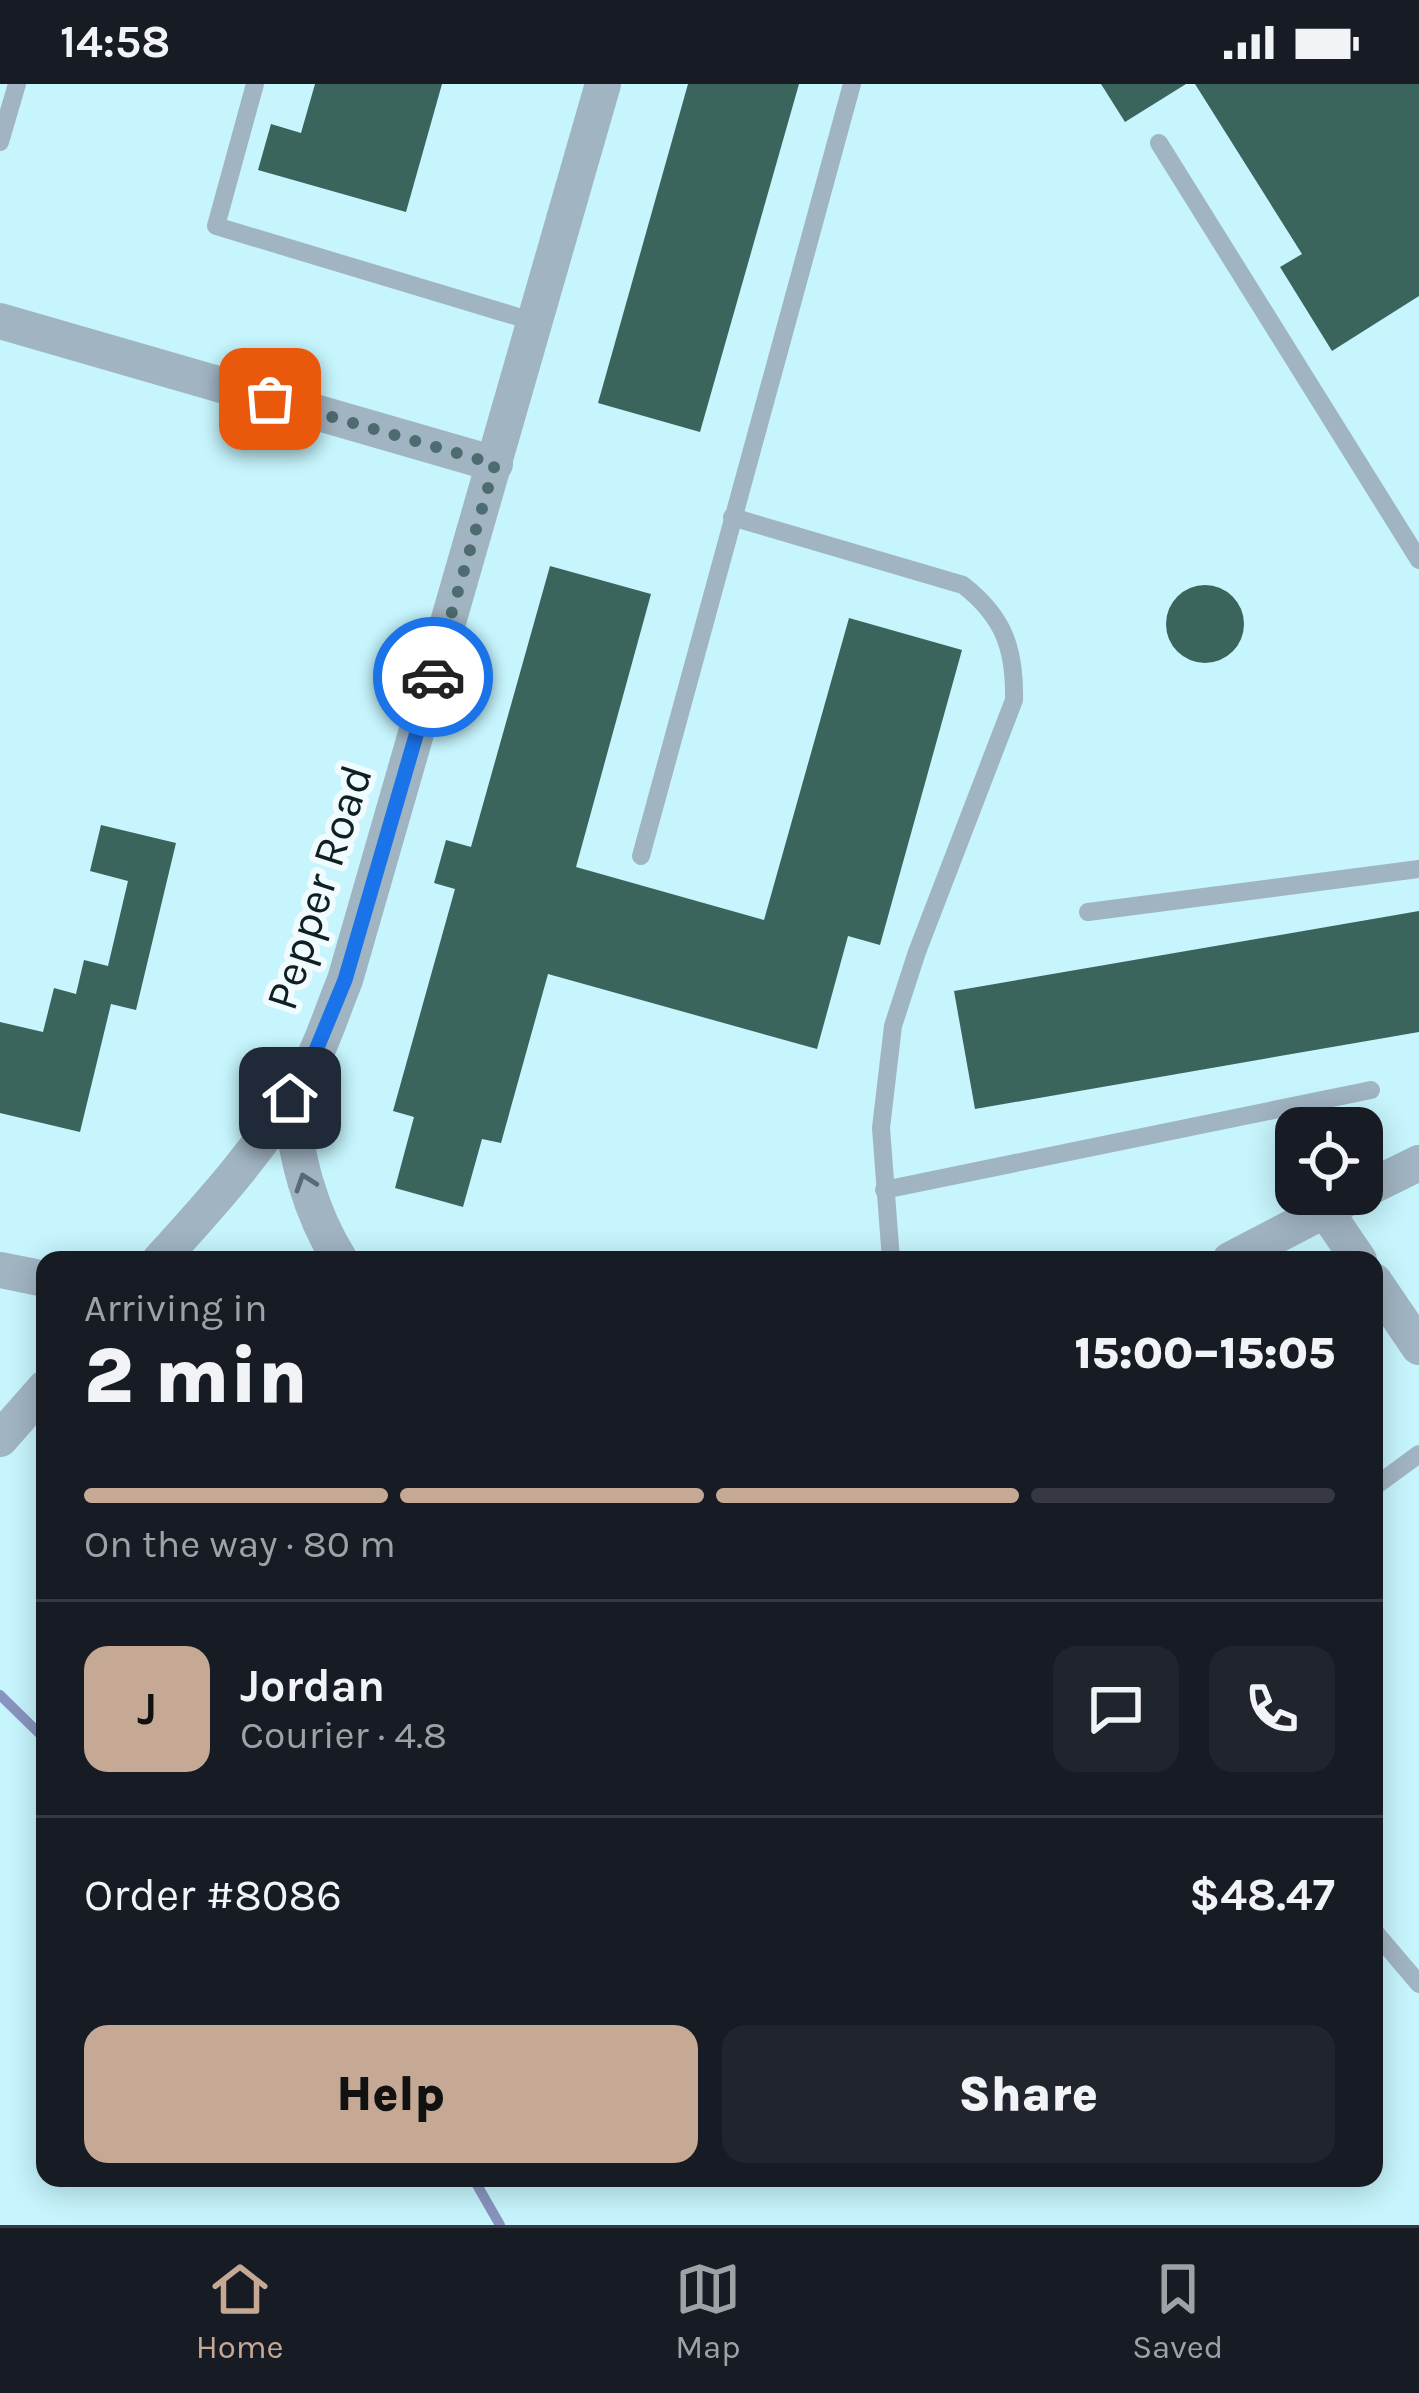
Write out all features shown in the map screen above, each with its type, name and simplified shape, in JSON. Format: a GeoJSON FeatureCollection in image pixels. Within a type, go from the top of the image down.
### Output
{"type":"FeatureCollection","features":[{"type":"Feature","properties":{"kind":"street","name":"Pepper Road"},"geometry":{"type":"LineString","coordinates":[[168,1251],[246,1164],[307,1072],[345,980],[602,84]]}},
{"type":"Feature","properties":{"kind":"street"},"geometry":{"type":"LineString","coordinates":[[0,321],[495,464]]}},
{"type":"Feature","properties":{"kind":"street"},"geometry":{"type":"LineString","coordinates":[[290,1098],[298,1164],[321,1231],[334,1251]]}},
{"type":"Feature","properties":{"kind":"street"},"geometry":{"type":"LineString","coordinates":[[1383,1181],[1419,1163]]}},
{"type":"Feature","properties":{"kind":"street"},"geometry":{"type":"LineString","coordinates":[[1246,1251],[1315,1215]]}},
{"type":"Feature","properties":{"kind":"street"},"geometry":{"type":"LineString","coordinates":[[1351,1215],[1358,1251]]}},
{"type":"Feature","properties":{"kind":"street"},"geometry":{"type":"LineString","coordinates":[[0,1270],[36,1277]]}},
{"type":"Feature","properties":{"kind":"street"},"geometry":{"type":"LineString","coordinates":[[1383,1294],[1419,1347]]}},
{"type":"Feature","properties":{"kind":"street"},"geometry":{"type":"LineString","coordinates":[[0,1439],[36,1398]]}},
{"type":"Feature","properties":{"kind":"lane"},"geometry":{"type":"LineString","coordinates":[[0,142],[17,84]]}},
{"type":"Feature","properties":{"kind":"lane"},"geometry":{"type":"LineString","coordinates":[[255,84],[216,226],[535,322]]}},
{"type":"Feature","properties":{"kind":"lane"},"geometry":{"type":"LineString","coordinates":[[641,856],[851,84]]}},
{"type":"Feature","properties":{"kind":"lane"},"geometry":{"type":"LineString","coordinates":[[1159,143],[1419,560]]}},
{"type":"Feature","properties":{"kind":"lane"},"geometry":{"type":"LineString","coordinates":[[732,517],[963,585],[988,604],[1015,667],[1014,700],[893,1026],[881,1128],[890,1251]]}},
{"type":"Feature","properties":{"kind":"lane"},"geometry":{"type":"LineString","coordinates":[[1088,912],[1419,869]]}},
{"type":"Feature","properties":{"kind":"lane"},"geometry":{"type":"LineString","coordinates":[[884,1190],[1371,1090]]}},
{"type":"Feature","properties":{"kind":"lane"},"geometry":{"type":"LineString","coordinates":[[1383,1480],[1419,1454]]}},
{"type":"Feature","properties":{"kind":"lane"},"geometry":{"type":"LineString","coordinates":[[1383,1942],[1419,1984]]}},
{"type":"Feature","properties":{"kind":"building"},"geometry":{"type":"Polygon","coordinates":[[[315,84],[442,84],[406,212],[258,170],[271,124],[301,133],[315,84]]]}},
{"type":"Feature","properties":{"kind":"building"},"geometry":{"type":"Polygon","coordinates":[[[688,84],[799,84],[700,432],[598,403],[688,84]]]}},
{"type":"Feature","properties":{"kind":"building"},"geometry":{"type":"Polygon","coordinates":[[[1101,84],[1186,84],[1125,122],[1101,84]]]}},
{"type":"Feature","properties":{"kind":"building"},"geometry":{"type":"Polygon","coordinates":[[[1195,84],[1419,84],[1419,296],[1332,351],[1280,267],[1302,254],[1195,84]]]}},
{"type":"Feature","properties":{"kind":"building"},"geometry":{"type":"Polygon","coordinates":[[[550,566],[651,594],[576,867],[764,920],[849,618],[962,650],[880,945],[848,936],[817,1049],[548,974],[501,1143],[482,1139],[463,1207],[395,1188],[414,1117],[393,1111],[455,889],[434,883],[446,840],[471,847],[550,566]]]}},
{"type":"Feature","properties":{"kind":"building"},"geometry":{"type":"Polygon","coordinates":[[[1205,585],[1233,596],[1244,624],[1233,652],[1205,663],[1177,652],[1166,624],[1177,596],[1205,585]]]}},
{"type":"Feature","properties":{"kind":"building"},"geometry":{"type":"Polygon","coordinates":[[[101,825],[176,843],[136,1010],[111,1004],[80,1132],[0,1113],[0,1022],[43,1032],[54,988],[76,994],[84,960],[108,966],[128,881],[90,871],[101,825]]]}},
{"type":"Feature","properties":{"kind":"building"},"geometry":{"type":"Polygon","coordinates":[[[1419,911],[1419,1032],[975,1109],[954,991],[1419,911]]]}},
{"type":"Feature","properties":{"kind":"waterway"},"geometry":{"type":"LineString","coordinates":[[0,1695],[36,1730]]}},
{"type":"Feature","properties":{"kind":"waterway"},"geometry":{"type":"LineString","coordinates":[[478,2187],[500,2225]]}},
{"type":"Feature","properties":{"kind":"way so far"},"geometry":{"type":"LineString","coordinates":[[270,399],[495,464],[433,677]]}},
{"type":"Feature","properties":{"kind":"route"},"geometry":{"type":"LineString","coordinates":[[290,1098],[307,1072],[345,980],[433,677]]}}]}
